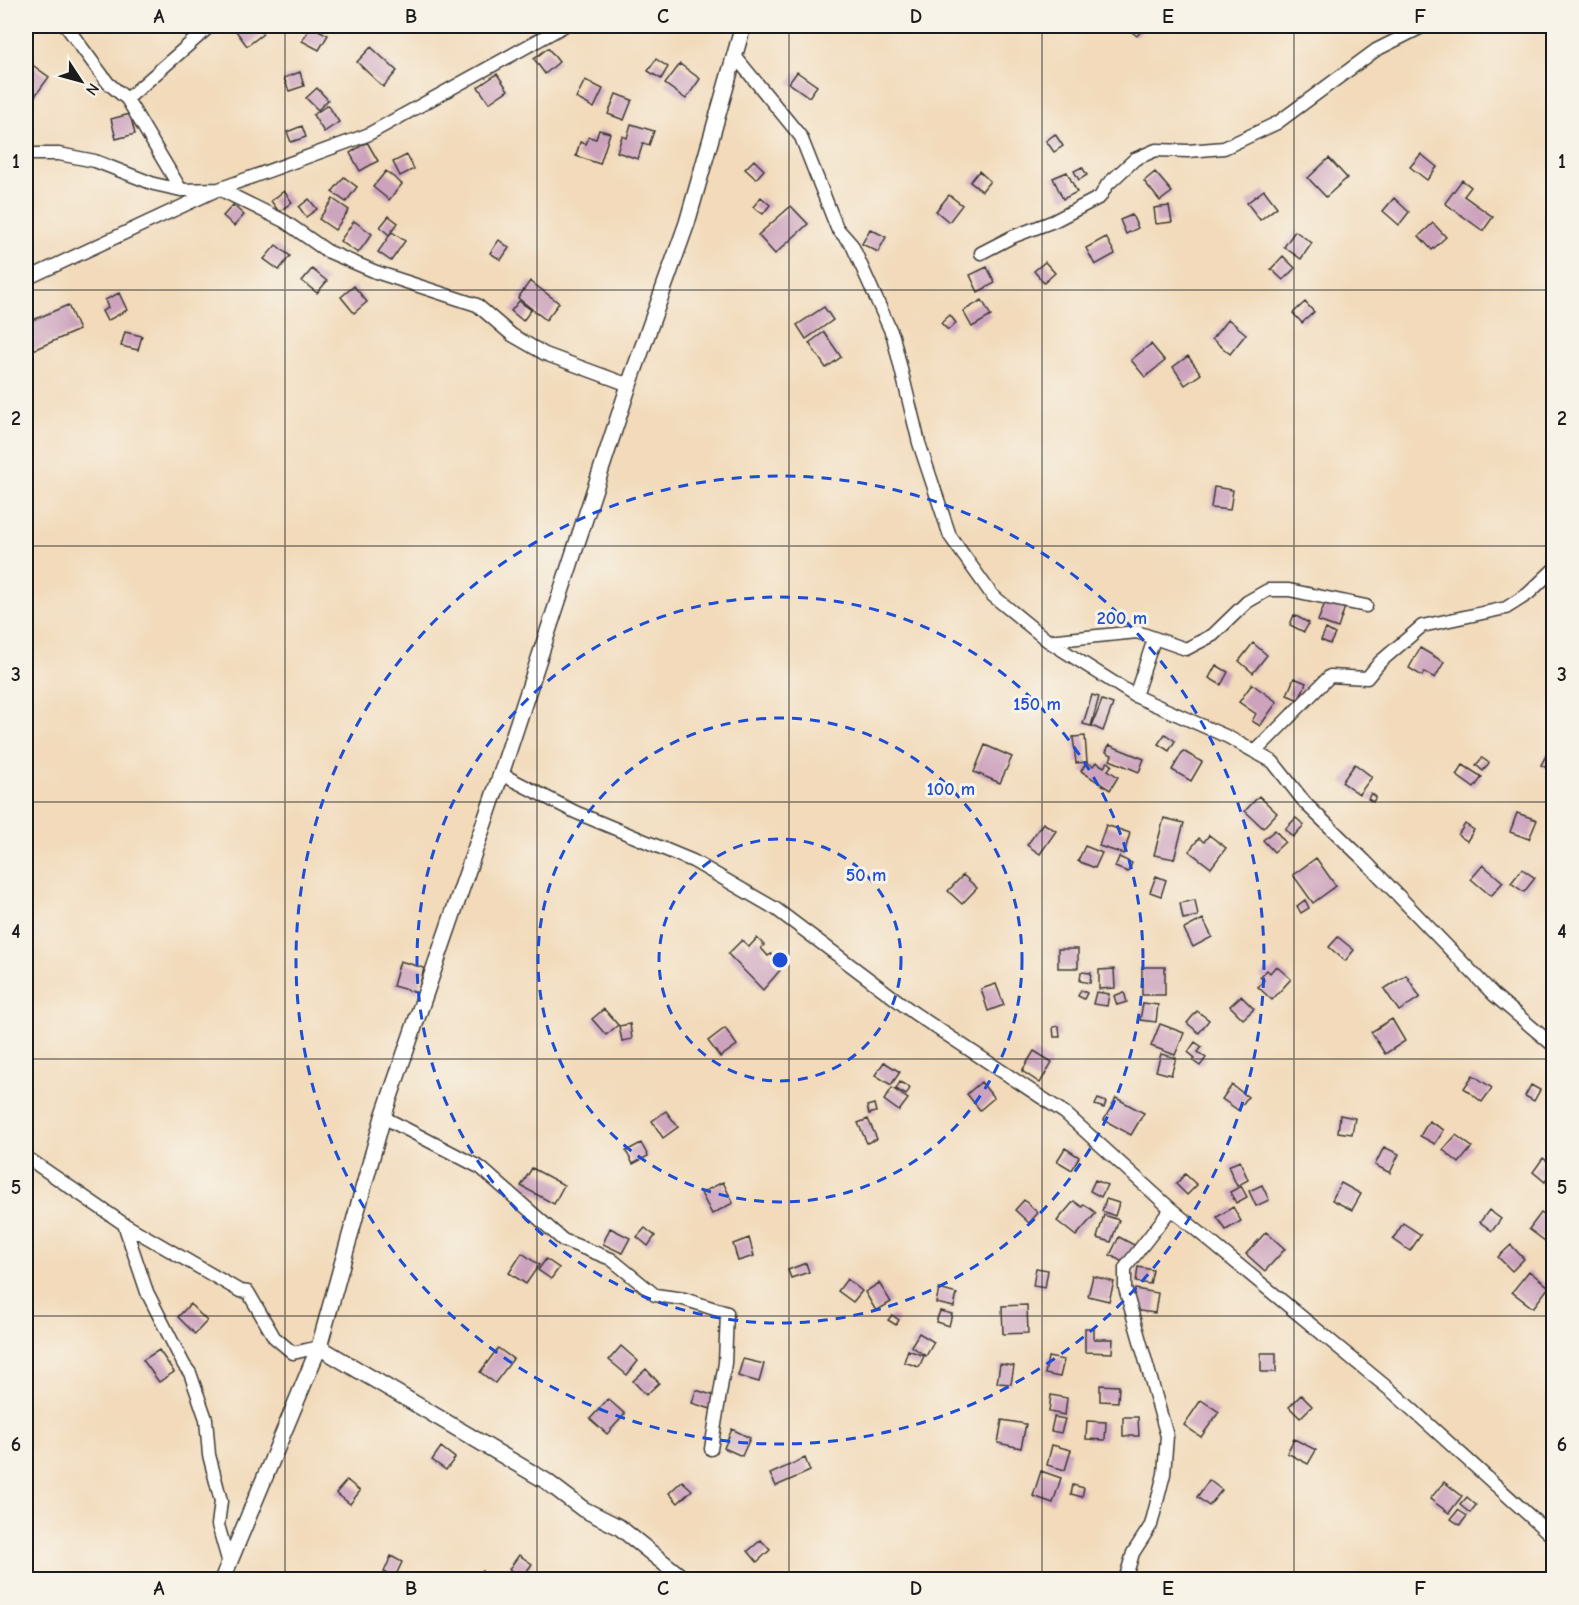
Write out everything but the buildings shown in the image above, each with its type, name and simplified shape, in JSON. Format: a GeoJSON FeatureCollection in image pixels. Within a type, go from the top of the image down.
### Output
{"type":"FeatureCollection","features":[{"type":"Feature","properties":{"kind":"street"},"geometry":{"type":"LineString","coordinates":[[66,26],[108,83],[127,99],[181,190]]}},
{"type":"Feature","properties":{"kind":"street"},"geometry":{"type":"LineString","coordinates":[[127,99],[210,26]]}},
{"type":"Feature","properties":{"kind":"street"},"geometry":{"type":"LineString","coordinates":[[26,279],[219,189],[367,135],[564,26]]}},
{"type":"Feature","properties":{"kind":"street"},"geometry":{"type":"LineString","coordinates":[[222,1580],[228,1560],[319,1347],[383,1117],[501,774],[629,385],[687,223],[743,26]]}},
{"type":"Feature","properties":{"kind":"street"},"geometry":{"type":"LineString","coordinates":[[981,253],[1012,237],[1054,221],[1100,197],[1107,185],[1135,159],[1156,150],[1188,151],[1224,148],[1267,128],[1376,50],[1424,26]]}},
{"type":"Feature","properties":{"kind":"street"},"geometry":{"type":"LineString","coordinates":[[734,55],[801,137],[837,228],[852,245],[893,336],[920,443],[950,536],[992,595],[1048,641],[1135,696],[1228,737],[1273,762],[1306,804],[1365,861],[1486,987],[1554,1046]]}},
{"type":"Feature","properties":{"kind":"street"},"geometry":{"type":"LineString","coordinates":[[26,154],[59,154],[95,161],[154,184],[181,190],[219,189],[285,220],[327,251],[376,272],[477,305],[512,335],[545,354],[629,385]]}},
{"type":"Feature","properties":{"kind":"street"},"geometry":{"type":"LineString","coordinates":[[1255,752],[1330,676],[1367,678],[1380,662],[1422,626],[1506,608],[1528,594],[1554,569]]}},
{"type":"Feature","properties":{"kind":"street"},"geometry":{"type":"LineString","coordinates":[[1048,641],[1137,632],[1186,650],[1213,635],[1247,602],[1268,590],[1289,591],[1366,606]]}},
{"type":"Feature","properties":{"kind":"street"},"geometry":{"type":"LineString","coordinates":[[1135,696],[1154,639]]}},
{"type":"Feature","properties":{"kind":"street"},"geometry":{"type":"LineString","coordinates":[[501,774],[575,812],[693,861],[776,909],[904,1007],[1065,1113],[1171,1209],[1395,1394],[1554,1538]]}},
{"type":"Feature","properties":{"kind":"street"},"geometry":{"type":"LineString","coordinates":[[383,1117],[481,1168],[563,1240],[611,1259],[655,1295],[684,1299],[727,1313],[725,1364],[711,1449]]}},
{"type":"Feature","properties":{"kind":"street"},"geometry":{"type":"LineString","coordinates":[[26,1157],[124,1224],[240,1291],[248,1292],[274,1337],[292,1353],[319,1347],[546,1481],[583,1509],[619,1527],[685,1580]]}},
{"type":"Feature","properties":{"kind":"street"},"geometry":{"type":"LineString","coordinates":[[1125,1580],[1133,1553],[1151,1525],[1164,1474],[1167,1436],[1127,1297],[1125,1268],[1171,1209]]}},
{"type":"Feature","properties":{"kind":"street"},"geometry":{"type":"LineString","coordinates":[[124,1224],[147,1292],[190,1373],[206,1419],[209,1455],[221,1501],[218,1525],[228,1560]]}}]}
